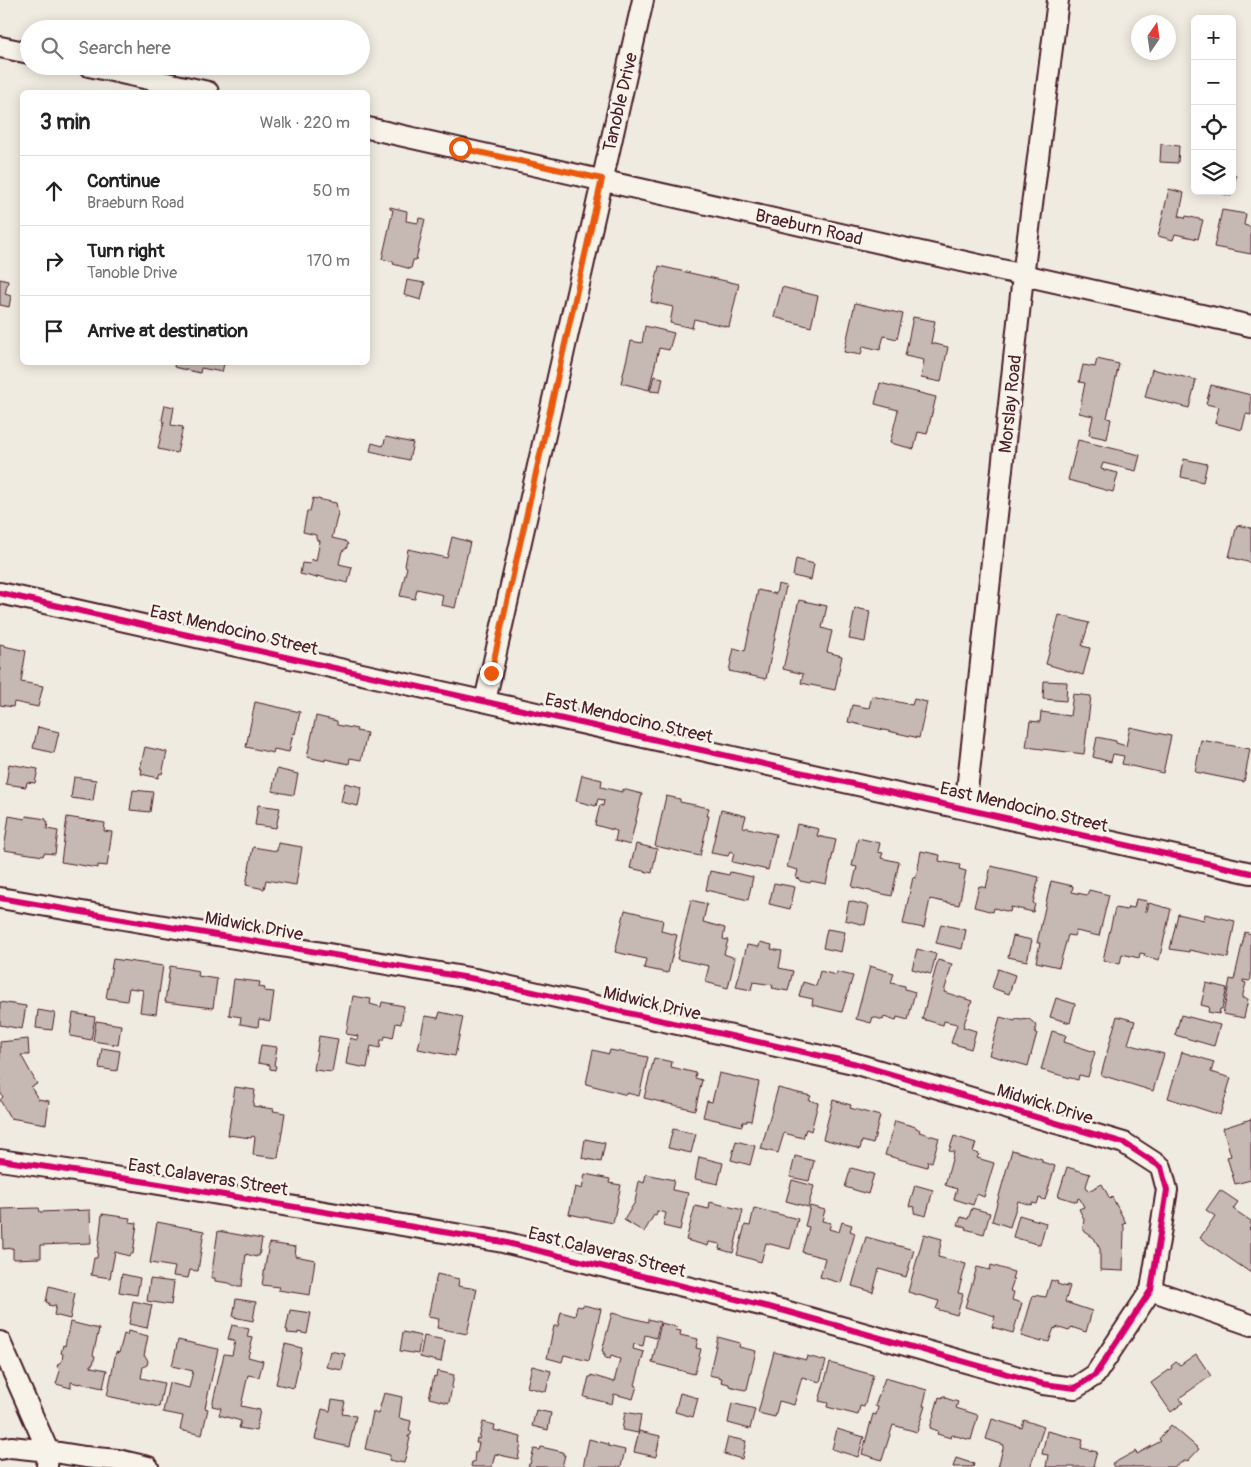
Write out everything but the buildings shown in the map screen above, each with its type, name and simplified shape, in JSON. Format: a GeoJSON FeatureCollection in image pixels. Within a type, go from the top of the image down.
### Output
{"type":"FeatureCollection","features":[{"type":"Feature","properties":{"kind":"street","name":"Tanoble Drive"},"geometry":{"type":"LineString","coordinates":[[485,701],[643,0]]}},
{"type":"Feature","properties":{"kind":"street","name":"Morslay Road"},"geometry":{"type":"LineString","coordinates":[[965,809],[1024,276],[1058,0]]}},
{"type":"Feature","properties":{"kind":"street"},"geometry":{"type":"LineString","coordinates":[[0,46],[20,51]]}},
{"type":"Feature","properties":{"kind":"street"},"geometry":{"type":"LineString","coordinates":[[130,75],[199,90]]}},
{"type":"Feature","properties":{"kind":"street","name":"Braeburn Road"},"geometry":{"type":"LineString","coordinates":[[370,128],[1251,326]]}},
{"type":"Feature","properties":{"kind":"street","name":"East Mendocino Street"},"geometry":{"type":"LineString","coordinates":[[0,593],[1251,873]]}},
{"type":"Feature","properties":{"kind":"street","name":"Midwick Drive"},"geometry":{"type":"LineString","coordinates":[[0,898],[475,979],[853,1063],[1124,1143],[1161,1167],[1167,1190],[1151,1290]]}},
{"type":"Feature","properties":{"kind":"street","name":"East Calaveras Street"},"geometry":{"type":"LineString","coordinates":[[0,1160],[141,1181],[503,1242],[785,1311],[1043,1384],[1074,1388],[1095,1375],[1151,1290]]}},
{"type":"Feature","properties":{"kind":"street"},"geometry":{"type":"LineString","coordinates":[[1151,1290],[1251,1325]]}},
{"type":"Feature","properties":{"kind":"street"},"geometry":{"type":"LineString","coordinates":[[0,1342],[48,1459]]}},
{"type":"Feature","properties":{"kind":"street"},"geometry":{"type":"LineString","coordinates":[[0,1448],[11,1447],[48,1459],[85,1457],[118,1460],[148,1467]]}},
{"type":"Feature","properties":{"kind":"cycle path"},"geometry":{"type":"LineString","coordinates":[[0,593],[1251,873]]}},
{"type":"Feature","properties":{"kind":"cycle path"},"geometry":{"type":"LineString","coordinates":[[0,898],[475,979],[853,1063],[1124,1143],[1161,1167],[1167,1190],[1151,1290],[1095,1375],[1075,1388],[1043,1384],[785,1311],[503,1242],[141,1181],[0,1160]]}},
{"type":"Feature","properties":{"kind":"route"},"geometry":{"type":"LineString","coordinates":[[460,148],[602,179],[491,673]]}}]}
